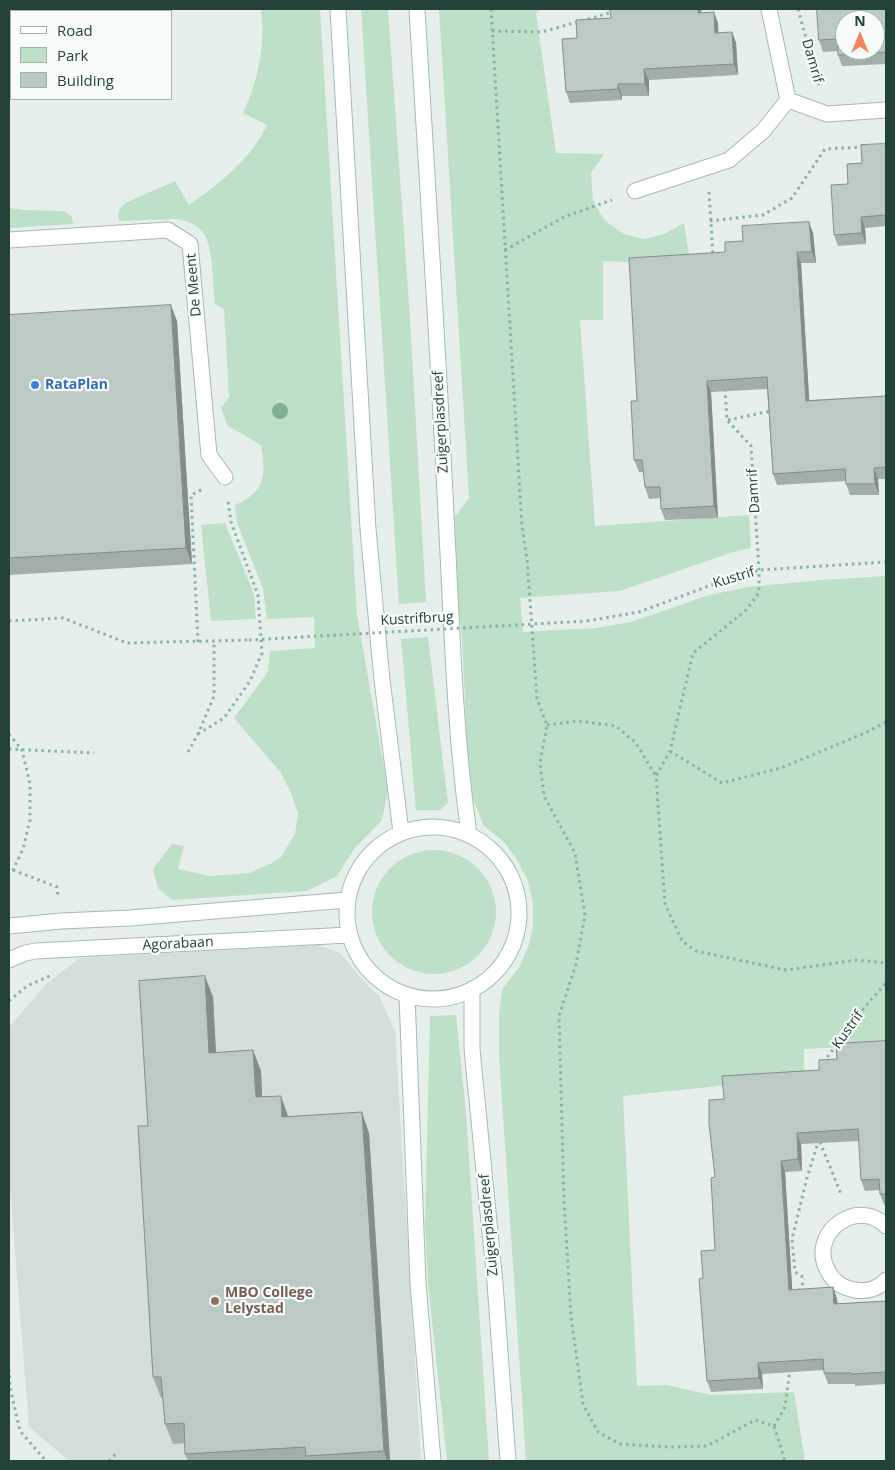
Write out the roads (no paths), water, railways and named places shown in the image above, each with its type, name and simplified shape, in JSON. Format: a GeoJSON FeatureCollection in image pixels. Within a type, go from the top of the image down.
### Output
{"type":"FeatureCollection","features":[{"type":"Feature","properties":{"kind":"main road"},"geometry":{"type":"LineString","coordinates":[[338,9],[368,529],[382,680],[401,832]]}},
{"type":"Feature","properties":{"kind":"main road","name":"Zuigerplasdreef"},"geometry":{"type":"LineString","coordinates":[[417,9],[446,506],[452,654],[462,783],[469,834]]}},
{"type":"Feature","properties":{"kind":"main road"},"geometry":{"type":"LineString","coordinates":[[769,9],[788,100]]}},
{"type":"Feature","properties":{"kind":"main road"},"geometry":{"type":"LineString","coordinates":[[788,100],[827,114],[886,110]]}},
{"type":"Feature","properties":{"kind":"main road"},"geometry":{"type":"LineString","coordinates":[[635,191],[729,160],[763,131],[788,100]]}},
{"type":"Feature","properties":{"kind":"main road","name":"De Meent"},"geometry":{"type":"LineString","coordinates":[[9,240],[168,230],[190,244],[209,455],[225,477]]}},
{"type":"Feature","properties":{"kind":"main road"},"geometry":{"type":"LineString","coordinates":[[435,827],[469,834],[492,850],[508,872],[518,897],[518,925],[510,951],[494,973],[472,989],[457,996],[424,998],[407,995],[381,982],[361,961],[349,935],[346,918],[347,900],[351,885],[365,859],[388,839],[401,832],[435,827]]}},
{"type":"Feature","properties":{"kind":"main road","name":"Agorabaan"},"geometry":{"type":"LineString","coordinates":[[9,926],[347,900]]}},
{"type":"Feature","properties":{"kind":"main road","name":"Agorabaan"},"geometry":{"type":"LineString","coordinates":[[9,960],[25,953],[36,951],[349,935]]}},
{"type":"Feature","properties":{"kind":"main road","name":"Zuigerplasdreef"},"geometry":{"type":"LineString","coordinates":[[472,989],[472,1049],[495,1283],[508,1461]]}},
{"type":"Feature","properties":{"kind":"main road"},"geometry":{"type":"LineString","coordinates":[[407,995],[418,1283],[433,1461]]}},
{"type":"Feature","properties":{"kind":"main road"},"geometry":{"type":"LineString","coordinates":[[886,1226],[874,1218],[862,1215],[850,1217],[839,1222],[830,1230],[824,1241],[822,1254],[825,1266],[831,1277],[840,1285],[862,1291],[873,1289],[886,1280]]}},
{"type":"Feature","properties":{"kind":"place","name":"RataPlan"},"geometry":{"type":"Point","coordinates":[35,385]}},
{"type":"Feature","properties":{"kind":"place","name":"MBO College Lelystad"},"geometry":{"type":"Point","coordinates":[215,1301]}}]}
